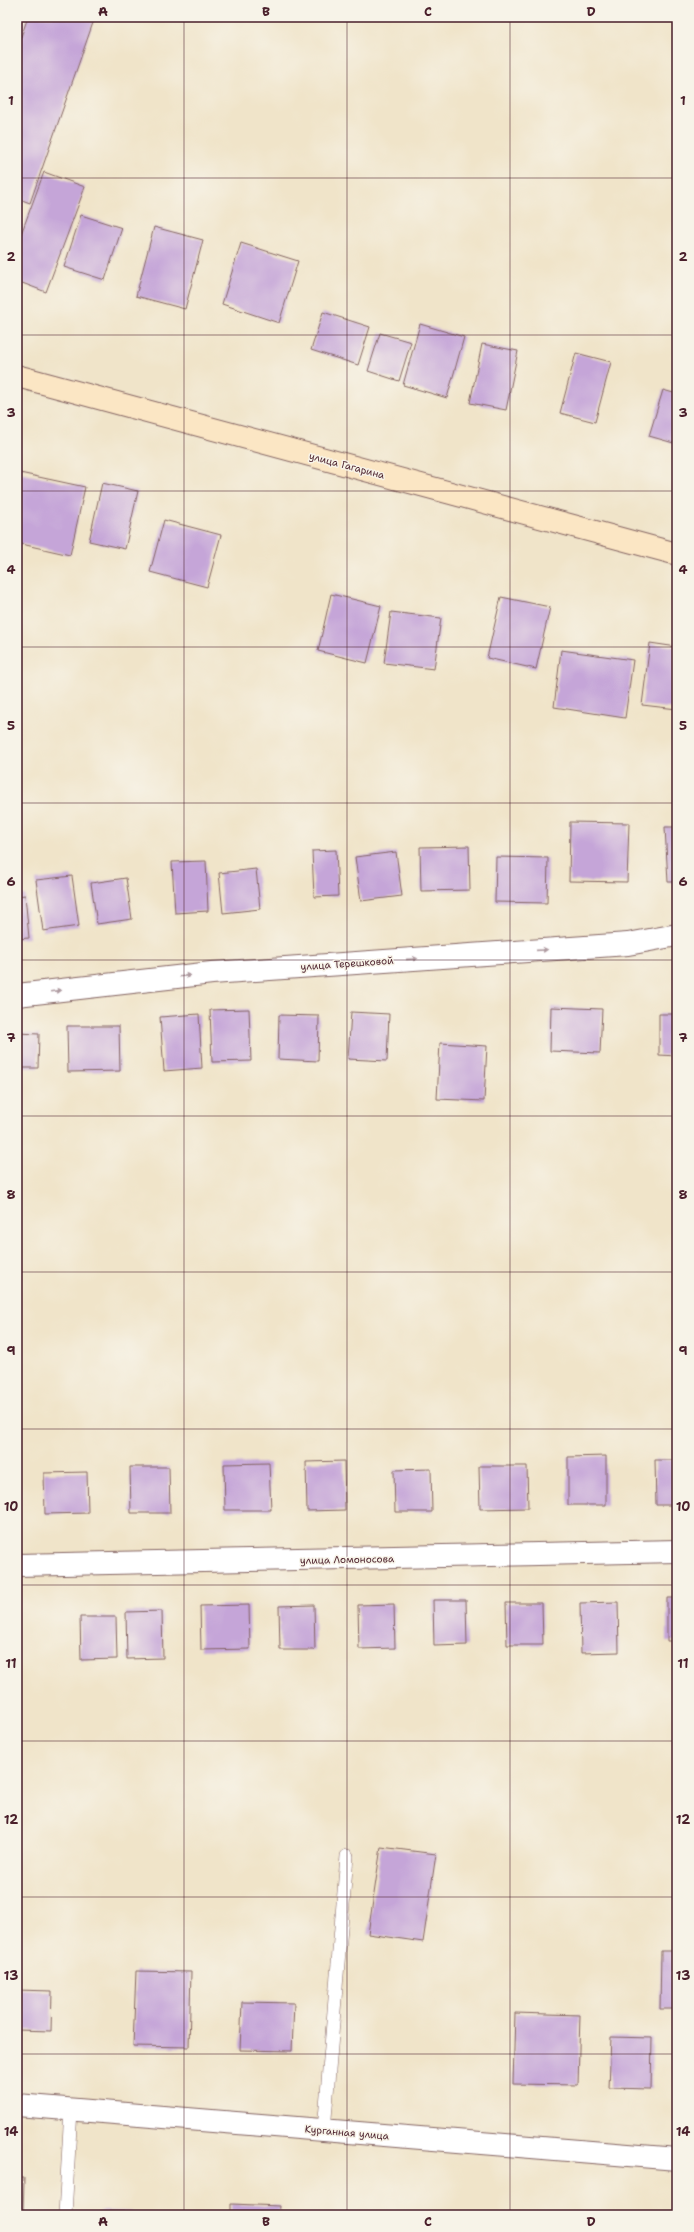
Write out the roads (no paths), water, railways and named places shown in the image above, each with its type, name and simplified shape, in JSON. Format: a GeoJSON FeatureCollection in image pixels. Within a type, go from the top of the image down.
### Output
{"type":"FeatureCollection","features":[{"type":"Feature","properties":{"kind":"main road","name":"улица Гагарина"},"geometry":{"type":"LineString","coordinates":[[17,376],[677,554]]}},
{"type":"Feature","properties":{"kind":"street","name":"улица Терешковой"},"geometry":{"type":"LineString","coordinates":[[17,995],[212,973],[628,944],[677,935]]}},
{"type":"Feature","properties":{"kind":"street","name":"улица Ломоносова"},"geometry":{"type":"LineString","coordinates":[[17,1566],[677,1551]]}},
{"type":"Feature","properties":{"kind":"street","name":"Курганная улица"},"geometry":{"type":"LineString","coordinates":[[17,2105],[677,2159]]}},
{"type":"Feature","properties":{"kind":"lane"},"geometry":{"type":"LineString","coordinates":[[324,2130],[347,1856]]}},
{"type":"Feature","properties":{"kind":"lane"},"geometry":{"type":"LineString","coordinates":[[65,2215],[71,2110]]}}]}
